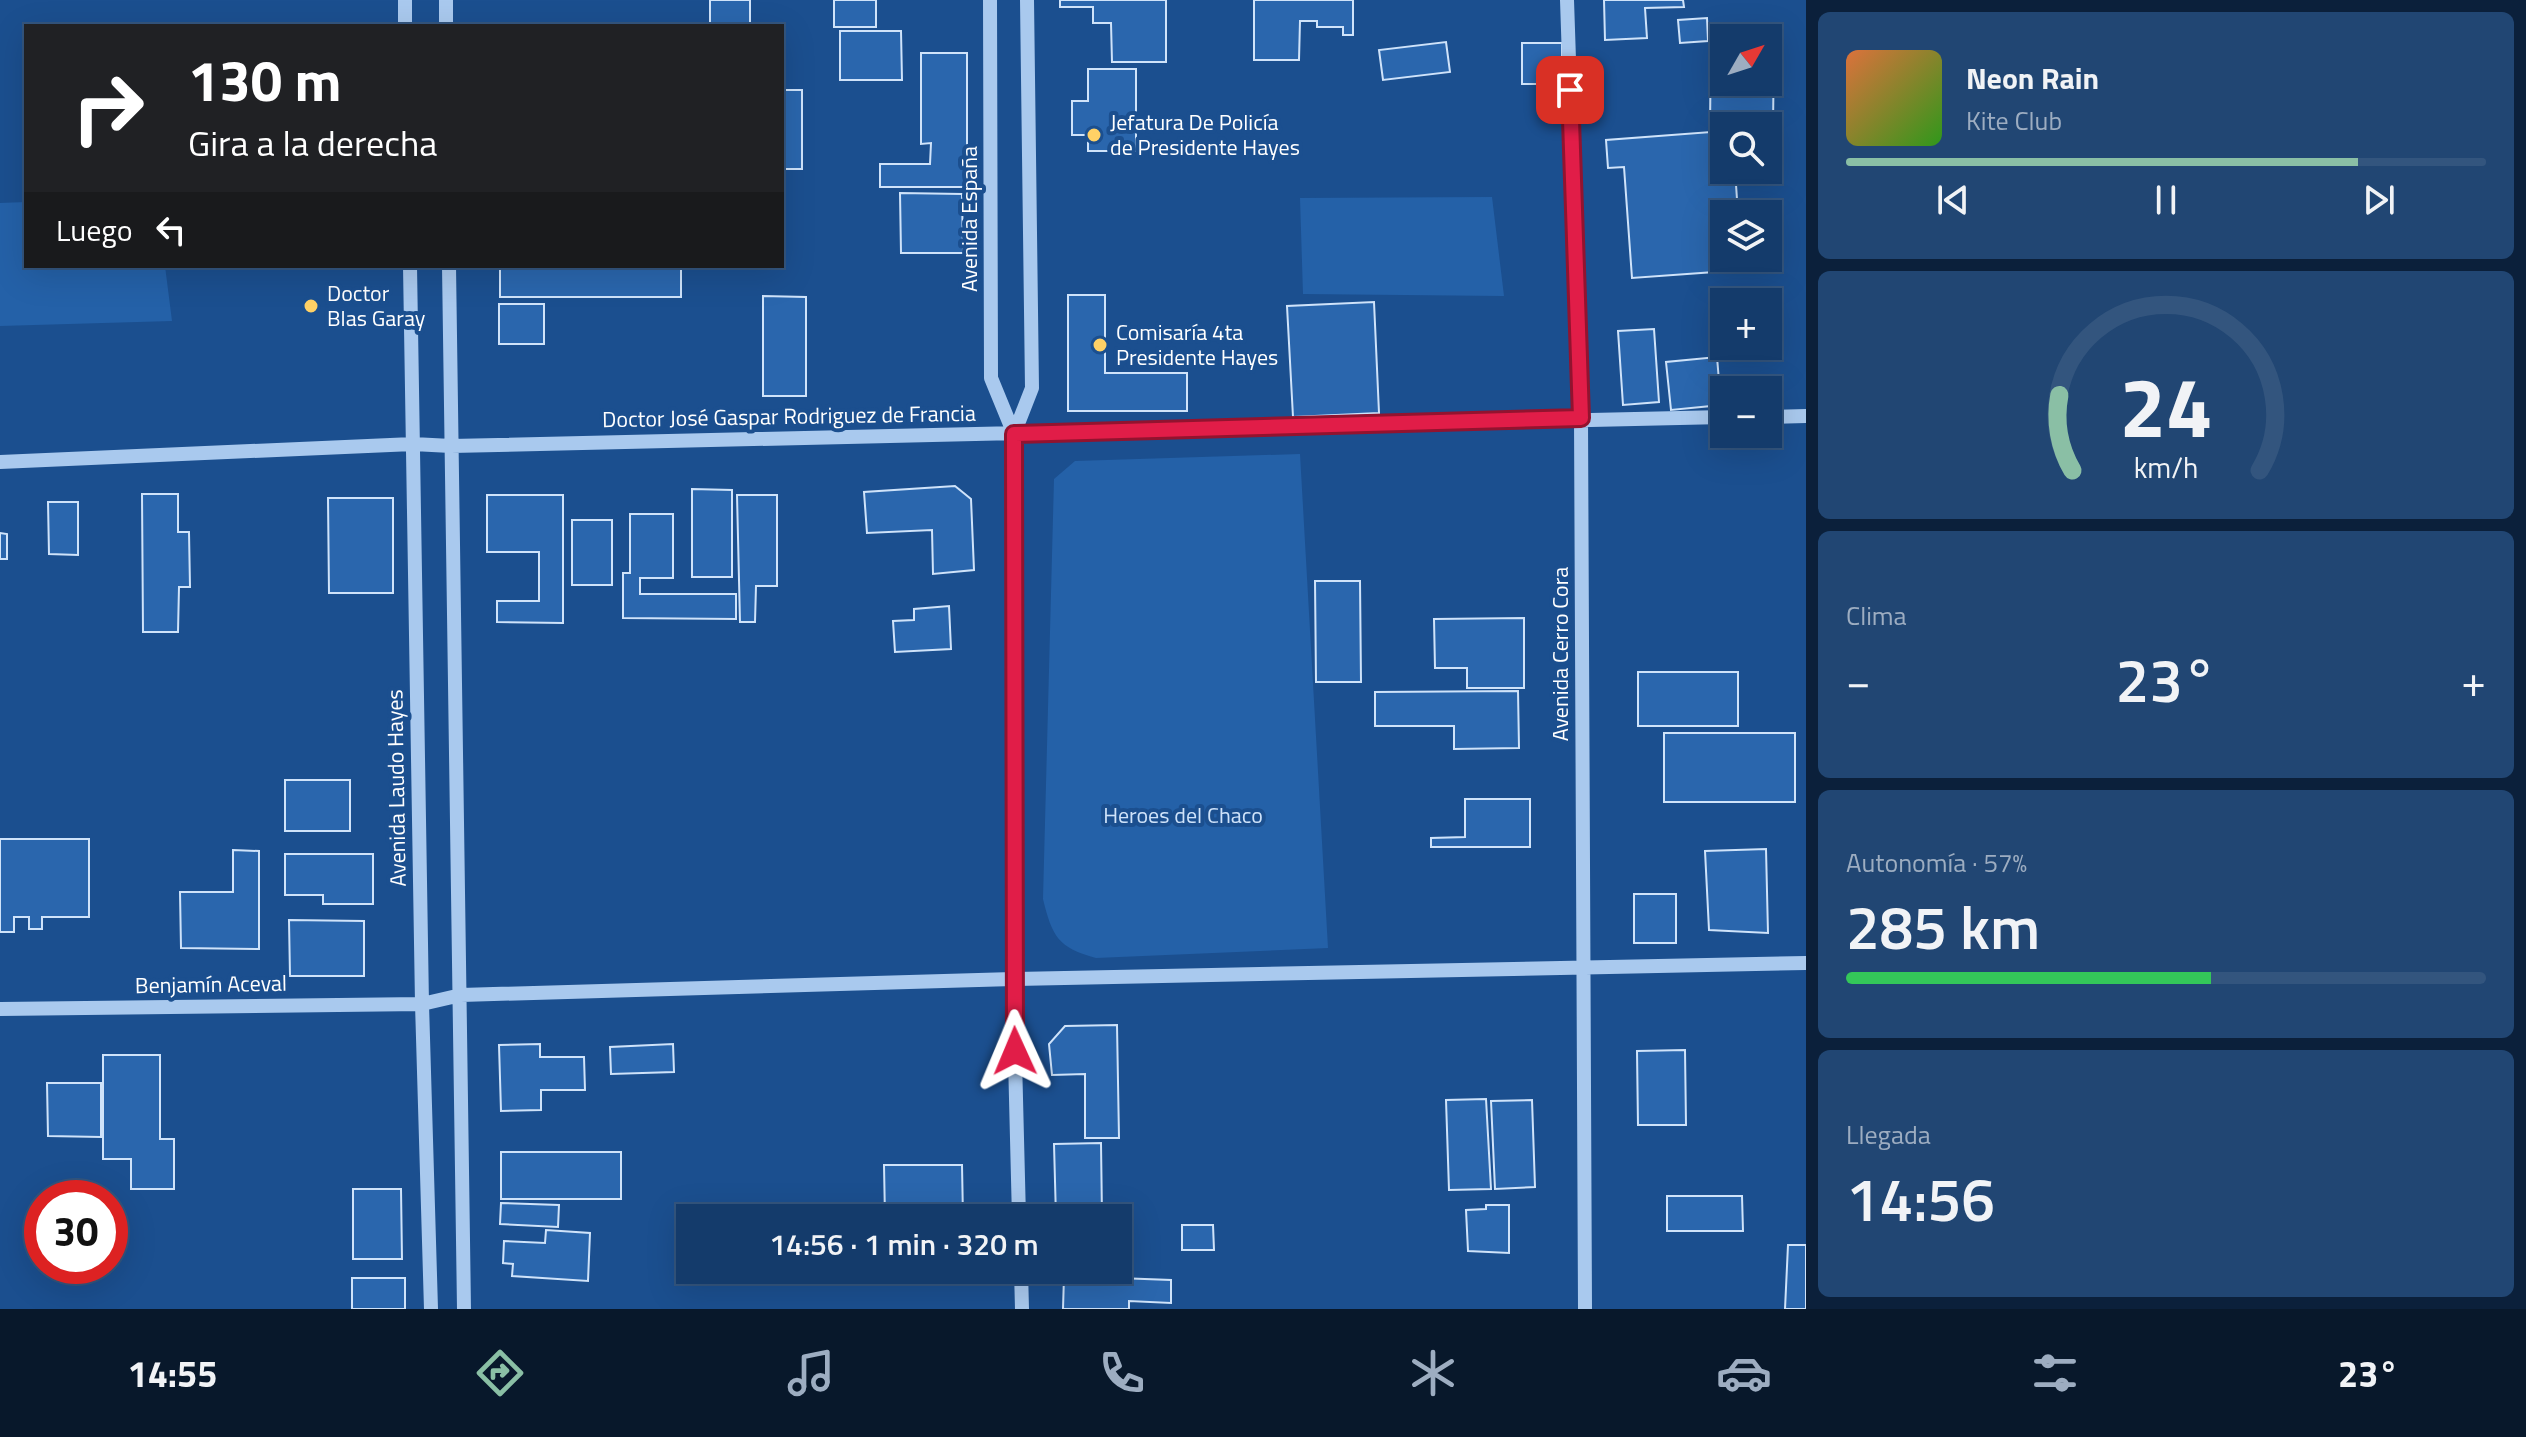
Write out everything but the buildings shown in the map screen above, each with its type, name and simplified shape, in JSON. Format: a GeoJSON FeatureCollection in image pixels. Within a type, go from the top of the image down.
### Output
{"type":"FeatureCollection","features":[{"type":"Feature","properties":{"kind":"street"},"geometry":{"type":"LineString","coordinates":[[405,0],[405,24]]}},
{"type":"Feature","properties":{"kind":"street"},"geometry":{"type":"LineString","coordinates":[[446,0],[446,24]]}},
{"type":"Feature","properties":{"kind":"street","name":"Avenida España"},"geometry":{"type":"LineString","coordinates":[[990,0],[991,378],[1014,434]]}},
{"type":"Feature","properties":{"kind":"street","name":"Avenida España"},"geometry":{"type":"LineString","coordinates":[[1019,1204],[1013,979],[1014,434],[1032,388],[1027,0]]}},
{"type":"Feature","properties":{"kind":"street","name":"Avenida Cerro Cora"},"geometry":{"type":"LineString","coordinates":[[1567,0],[1581,418],[1585,1309]]}},
{"type":"Feature","properties":{"kind":"street","name":"Avenida Laudo Hayes"},"geometry":{"type":"LineString","coordinates":[[410,268],[422,1004],[431,1309]]}},
{"type":"Feature","properties":{"kind":"street"},"geometry":{"type":"LineString","coordinates":[[449,268],[464,1309]]}},
{"type":"Feature","properties":{"kind":"street"},"geometry":{"type":"LineString","coordinates":[[1782,417],[1806,416]]}},
{"type":"Feature","properties":{"kind":"street","name":"Doctor José Gaspar Rodriguez de Francia"},"geometry":{"type":"LineString","coordinates":[[0,462],[413,444],[451,446],[1710,417]]}},
{"type":"Feature","properties":{"kind":"street","name":"Benjamín Aceval"},"geometry":{"type":"LineString","coordinates":[[0,1009],[422,1004],[461,995],[1013,979],[1583,970],[1806,963]]}},
{"type":"Feature","properties":{"kind":"street"},"geometry":{"type":"LineString","coordinates":[[1021,1284],[1022,1309]]}},
{"type":"Feature","properties":{"kind":"green space"},"geometry":{"type":"Polygon","coordinates":[[[1492,197],[1504,296],[1303,294],[1300,198],[1492,197]]]}},
{"type":"Feature","properties":{"kind":"green space"},"geometry":{"type":"Polygon","coordinates":[[[24,202],[24,268],[165,268],[172,321],[0,326],[0,203],[24,202]]]}},
{"type":"Feature","properties":{"kind":"green space","name":"Heroes del Chaco"},"geometry":{"type":"Polygon","coordinates":[[[1300,454],[1328,948],[1096,958],[1073,950],[1054,931],[1043,899],[1054,479],[1075,461],[1300,454]]]}},
{"type":"Feature","properties":{"kind":"place","name":"Jefatura De Policía de Presidente Hayes"},"geometry":{"type":"Point","coordinates":[1094,135]}},
{"type":"Feature","properties":{"kind":"place","name":"Doctor Blas Garay"},"geometry":{"type":"Point","coordinates":[311,306]}},
{"type":"Feature","properties":{"kind":"place","name":"Comisaría 4ta Presidente Hayes"},"geometry":{"type":"Point","coordinates":[1100,345]}},
{"type":"Feature","properties":{"kind":"route"},"geometry":{"type":"LineString","coordinates":[[1015,1051],[1014,434],[1581,418],[1570,90]]}}]}
